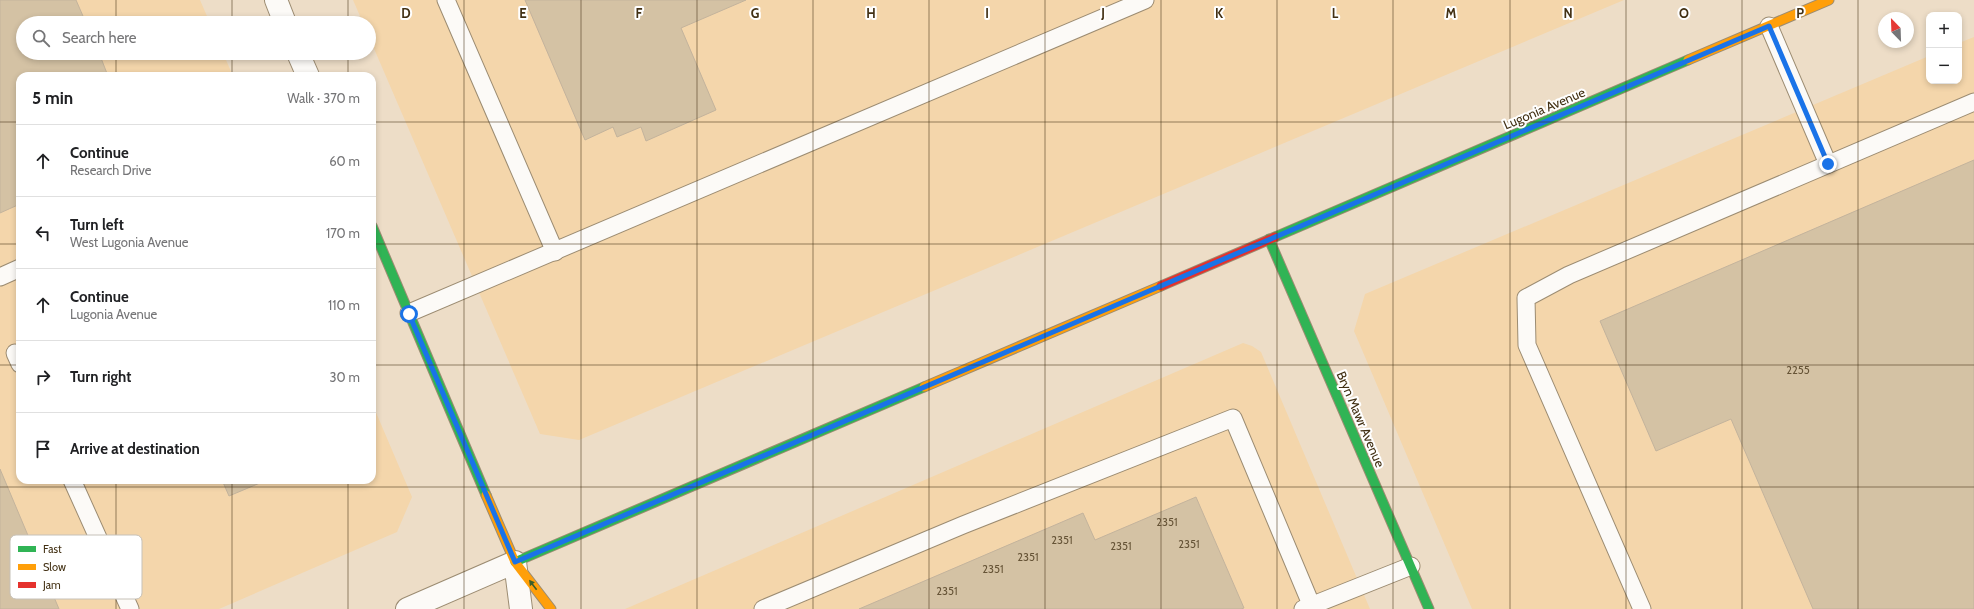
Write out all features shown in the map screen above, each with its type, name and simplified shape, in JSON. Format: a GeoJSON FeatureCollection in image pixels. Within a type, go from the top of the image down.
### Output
{"type":"FeatureCollection","features":[{"type":"Feature","properties":{"kind":"street"},"geometry":{"type":"LineString","coordinates":[[276,0],[282,16]]}},
{"type":"Feature","properties":{"kind":"street","name":"Lugonia Avenue"},"geometry":{"type":"LineString","coordinates":[[515,562],[1829,0]]}},
{"type":"Feature","properties":{"kind":"street"},"geometry":{"type":"LineString","coordinates":[[301,60],[306,72]]}},
{"type":"Feature","properties":{"kind":"street"},"geometry":{"type":"LineString","coordinates":[[376,236],[515,562],[551,609]]}},
{"type":"Feature","properties":{"kind":"street","name":"Bryn Mawr Avenue"},"geometry":{"type":"LineString","coordinates":[[1269,239],[1429,609]]}},
{"type":"Feature","properties":{"kind":"street"},"geometry":{"type":"LineString","coordinates":[[407,609],[515,562]]}},
{"type":"Feature","properties":{"kind":"street"},"geometry":{"type":"LineString","coordinates":[[515,562],[521,609]]}},
{"type":"Feature","properties":{"kind":"lane"},"geometry":{"type":"LineString","coordinates":[[446,0],[555,252]]}},
{"type":"Feature","properties":{"kind":"lane"},"geometry":{"type":"LineString","coordinates":[[409,314],[1145,0]]}},
{"type":"Feature","properties":{"kind":"lane"},"geometry":{"type":"LineString","coordinates":[[1769,26],[1828,164]]}},
{"type":"Feature","properties":{"kind":"lane"},"geometry":{"type":"LineString","coordinates":[[1642,609],[1527,345],[1526,298],[1569,275],[1974,102]]}},
{"type":"Feature","properties":{"kind":"lane"},"geometry":{"type":"LineString","coordinates":[[0,277],[16,270]]}},
{"type":"Feature","properties":{"kind":"lane"},"geometry":{"type":"LineString","coordinates":[[763,609],[963,526],[1233,418],[1309,608],[1411,566]]}},
{"type":"Feature","properties":{"kind":"lane"},"geometry":{"type":"LineString","coordinates":[[74,484],[97,535]]}},
{"type":"Feature","properties":{"kind":"lane"},"geometry":{"type":"LineString","coordinates":[[126,599],[130,609]]}},
{"type":"Feature","properties":{"kind":"shaded area"},"geometry":{"type":"Polygon","coordinates":[[[0,0],[200,0],[207,16],[16,16],[16,60],[226,60],[231,72],[16,72],[16,484],[376,484],[376,412],[412,497],[397,532],[219,609],[0,609],[0,0]]]}},
{"type":"Feature","properties":{"kind":"shaded area"},"geometry":{"type":"Polygon","coordinates":[[[353,0],[1624,0],[579,440],[540,434],[376,53],[376,16],[360,16],[353,0]]]}},
{"type":"Feature","properties":{"kind":"shaded area"},"geometry":{"type":"Polygon","coordinates":[[[1974,37],[1974,609],[1472,609],[1354,331],[1365,294],[1926,57],[1926,84],[1962,84],[1962,42],[1974,37]]]}},
{"type":"Feature","properties":{"kind":"shaded area"},"geometry":{"type":"Polygon","coordinates":[[[1243,343],[1252,346],[1261,352],[1370,609],[625,609],[1243,343]]]}},
{"type":"Feature","properties":{"kind":"building"},"geometry":{"type":"Polygon","coordinates":[[[0,0],[76,0],[83,16],[16,16],[16,60],[102,60],[106,72],[16,72],[16,206],[0,213],[0,0]]]}},
{"type":"Feature","properties":{"kind":"building"},"geometry":{"type":"Polygon","coordinates":[[[525,0],[746,0],[681,28],[716,110],[646,141],[641,127],[617,137],[613,127],[585,140],[525,0]]]}},
{"type":"Feature","properties":{"kind":"building"},"geometry":{"type":"Polygon","coordinates":[[[1974,160],[1974,609],[1813,609],[1731,419],[1656,451],[1600,321],[1974,160]]]}},
{"type":"Feature","properties":{"kind":"building"},"geometry":{"type":"Polygon","coordinates":[[[0,469],[28,535],[10,535],[10,599],[55,599],[59,609],[0,609],[0,469]]]}},
{"type":"Feature","properties":{"kind":"building"},"geometry":{"type":"Polygon","coordinates":[[[224,484],[258,484],[229,496],[224,484]]]}},
{"type":"Feature","properties":{"kind":"building"},"geometry":{"type":"Polygon","coordinates":[[[1196,497],[1244,608],[859,609],[1083,513],[1095,540],[1196,497]]]}},
{"type":"Feature","properties":{"kind":"traffic: fast"},"geometry":{"type":"LineString","coordinates":[[1275,237],[1688,60]]}},
{"type":"Feature","properties":{"kind":"traffic: fast"},"geometry":{"type":"LineString","coordinates":[[376,235],[486,495]]}},
{"type":"Feature","properties":{"kind":"traffic: fast"},"geometry":{"type":"LineString","coordinates":[[1269,239],[1429,609]]}},
{"type":"Feature","properties":{"kind":"traffic: fast"},"geometry":{"type":"LineString","coordinates":[[515,562],[924,387]]}},
{"type":"Feature","properties":{"kind":"traffic: slow"},"geometry":{"type":"LineString","coordinates":[[1688,60],[1829,0]]}},
{"type":"Feature","properties":{"kind":"traffic: slow"},"geometry":{"type":"LineString","coordinates":[[924,387],[1161,286]]}},
{"type":"Feature","properties":{"kind":"traffic: slow"},"geometry":{"type":"LineString","coordinates":[[486,495],[515,562],[551,609]]}},
{"type":"Feature","properties":{"kind":"traffic: jam"},"geometry":{"type":"LineString","coordinates":[[1161,286],[1275,237]]}},
{"type":"Feature","properties":{"kind":"route"},"geometry":{"type":"LineString","coordinates":[[409,314],[515,562],[1769,26],[1828,164]]}}]}
